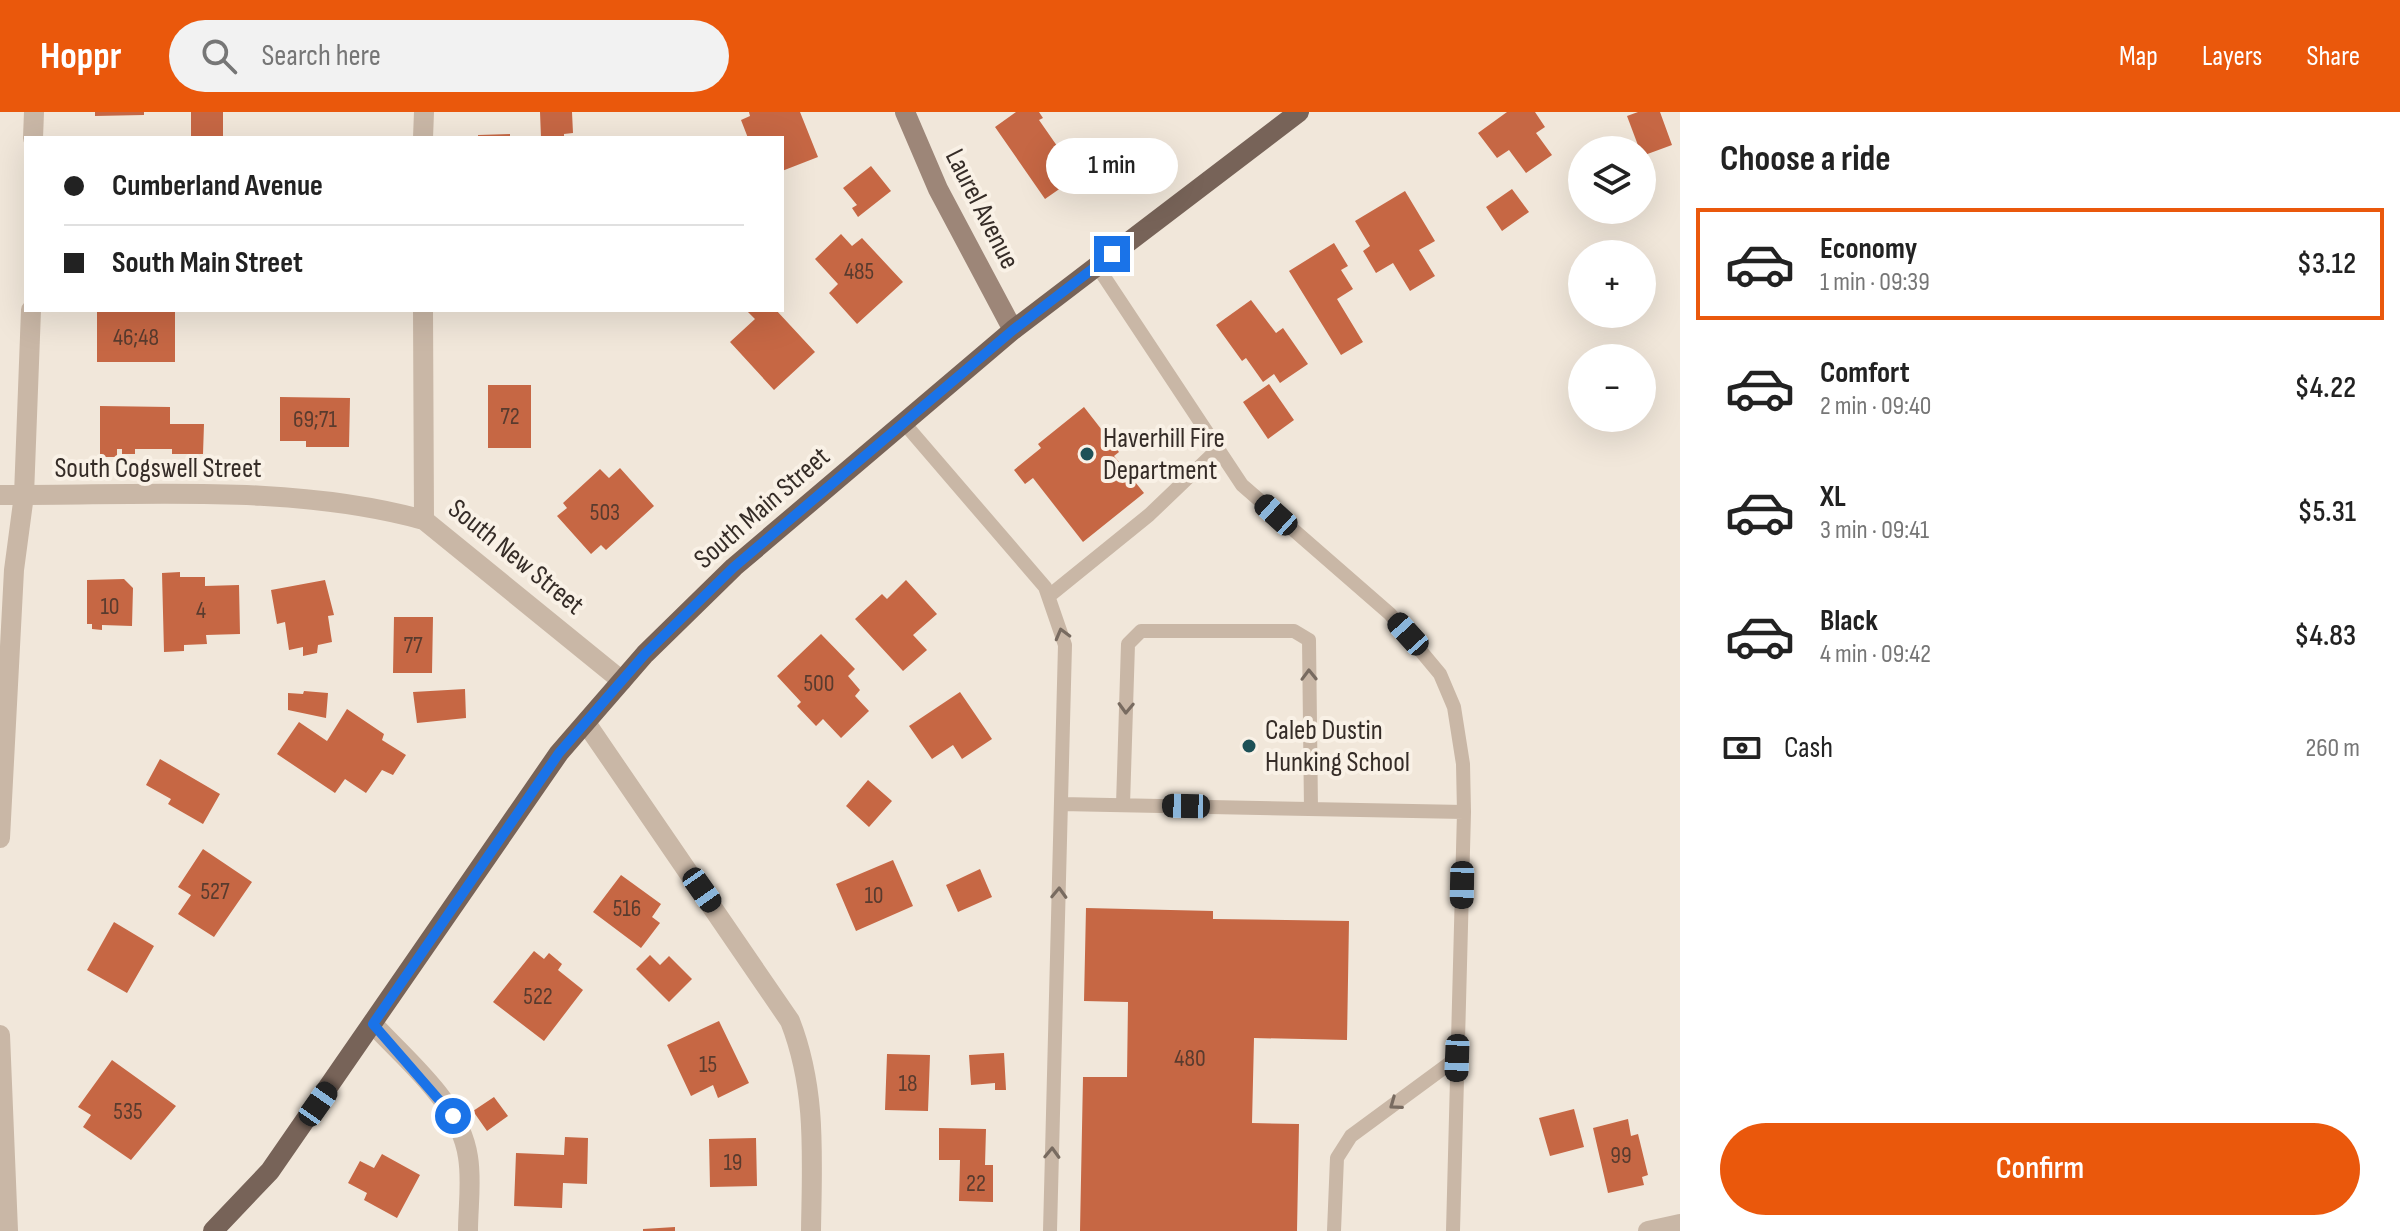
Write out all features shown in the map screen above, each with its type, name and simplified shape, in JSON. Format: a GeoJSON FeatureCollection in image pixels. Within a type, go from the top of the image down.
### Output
{"type":"FeatureCollection","features":[{"type":"Feature","properties":{"kind":"main road","name":"Laurel Avenue"},"geometry":{"type":"LineString","coordinates":[[905,112],[938,189],[1013,330]]}},
{"type":"Feature","properties":{"kind":"main road","name":"South Main Street"},"geometry":{"type":"LineString","coordinates":[[213,1231],[270,1171],[559,753],[622,681],[734,567],[1013,330],[1299,112]]}},
{"type":"Feature","properties":{"kind":"street"},"geometry":{"type":"LineString","coordinates":[[33,136],[34,112]]}},
{"type":"Feature","properties":{"kind":"street"},"geometry":{"type":"LineString","coordinates":[[423,136],[424,112]]}},
{"type":"Feature","properties":{"kind":"street"},"geometry":{"type":"LineString","coordinates":[[0,838],[14,570],[24,495],[31,312]]}},
{"type":"Feature","properties":{"kind":"street","name":"South New Street"},"geometry":{"type":"LineString","coordinates":[[423,312],[424,520],[622,681]]}},
{"type":"Feature","properties":{"kind":"street","name":"South Cogswell Street"},"geometry":{"type":"LineString","coordinates":[[0,495],[316,497],[368,505],[424,520]]}},
{"type":"Feature","properties":{"kind":"street"},"geometry":{"type":"LineString","coordinates":[[586,723],[790,1021],[803,1056],[810,1088],[813,1125],[811,1231]]}},
{"type":"Feature","properties":{"kind":"street"},"geometry":{"type":"LineString","coordinates":[[373,1024],[435,1092],[462,1134],[468,1159],[468,1231]]}},
{"type":"Feature","properties":{"kind":"street"},"geometry":{"type":"LineString","coordinates":[[0,1035],[8,1231]]}},
{"type":"Feature","properties":{"kind":"street"},"geometry":{"type":"LineString","coordinates":[[1648,1231],[1680,1224]]}},
{"type":"Feature","properties":{"kind":"lane"},"geometry":{"type":"LineString","coordinates":[[1097,266],[1242,485],[1390,614],[1440,674],[1454,707],[1463,764],[1464,812],[1453,1231]]}},
{"type":"Feature","properties":{"kind":"lane"},"geometry":{"type":"LineString","coordinates":[[904,423],[1049,596],[1065,645],[1050,1231]]}},
{"type":"Feature","properties":{"kind":"lane"},"geometry":{"type":"LineString","coordinates":[[1049,596],[1149,515],[1218,449]]}},
{"type":"Feature","properties":{"kind":"lane"},"geometry":{"type":"LineString","coordinates":[[1123,805],[1128,644],[1141,631],[1294,631],[1309,640],[1311,809]]}},
{"type":"Feature","properties":{"kind":"lane"},"geometry":{"type":"LineString","coordinates":[[1061,804],[1464,812]]}},
{"type":"Feature","properties":{"kind":"lane"},"geometry":{"type":"LineString","coordinates":[[1334,1231],[1337,1158],[1351,1136],[1457,1058]]}},
{"type":"Feature","properties":{"kind":"building"},"geometry":{"type":"Polygon","coordinates":[[[95,112],[144,112],[144,115],[95,116],[95,112]]]}},
{"type":"Feature","properties":{"kind":"building"},"geometry":{"type":"Polygon","coordinates":[[[191,112],[223,112],[223,136],[191,136],[191,112]]]}},
{"type":"Feature","properties":{"kind":"building"},"geometry":{"type":"Polygon","coordinates":[[[540,112],[572,112],[573,133],[541,136],[540,112]]]}},
{"type":"Feature","properties":{"kind":"building"},"geometry":{"type":"Polygon","coordinates":[[[749,112],[800,112],[818,157],[784,170],[784,136],[747,136],[741,120],[750,116],[749,112]]]}},
{"type":"Feature","properties":{"kind":"building"},"geometry":{"type":"Polygon","coordinates":[[[1016,112],[1039,112],[1043,118],[1039,120],[1078,176],[1045,199],[995,127],[1016,112]]]}},
{"type":"Feature","properties":{"kind":"building"},"geometry":{"type":"Polygon","coordinates":[[[1507,112],[1535,112],[1545,127],[1536,133],[1552,155],[1526,173],[1509,150],[1497,158],[1478,133],[1507,112]]]}},
{"type":"Feature","properties":{"kind":"building"},"geometry":{"type":"Polygon","coordinates":[[[1638,112],[1660,112],[1672,145],[1656,151],[1656,136],[1634,136],[1627,116],[1638,112]]]}},
{"type":"Feature","properties":{"kind":"building"},"geometry":{"type":"Polygon","coordinates":[[[510,134],[510,136],[478,136],[510,134]]]}},
{"type":"Feature","properties":{"kind":"building"},"geometry":{"type":"Polygon","coordinates":[[[871,166],[891,191],[858,217],[852,208],[857,205],[843,188],[871,166]]]}},
{"type":"Feature","properties":{"kind":"building"},"geometry":{"type":"Polygon","coordinates":[[[1512,189],[1529,212],[1502,231],[1486,207],[1512,189]]]}},
{"type":"Feature","properties":{"kind":"building"},"geometry":{"type":"Polygon","coordinates":[[[1405,191],[1435,241],[1419,250],[1435,276],[1410,291],[1393,263],[1376,273],[1363,251],[1370,246],[1355,221],[1405,191]]]}},
{"type":"Feature","properties":{"kind":"building"},"geometry":{"type":"Polygon","coordinates":[[[841,234],[852,246],[862,238],[903,282],[857,324],[829,293],[838,284],[815,259],[841,234]]]}},
{"type":"Feature","properties":{"kind":"building"},"geometry":{"type":"Polygon","coordinates":[[[1334,243],[1348,266],[1341,270],[1353,289],[1337,299],[1363,342],[1341,355],[1289,271],[1334,243]]]}},
{"type":"Feature","properties":{"kind":"building"},"geometry":{"type":"Polygon","coordinates":[[[1251,300],[1276,333],[1283,328],[1308,364],[1280,383],[1274,374],[1263,382],[1246,358],[1242,361],[1216,325],[1251,300]]]}},
{"type":"Feature","properties":{"kind":"building"},"geometry":{"type":"Polygon","coordinates":[[[97,312],[175,312],[175,362],[97,362],[97,312]]]}},
{"type":"Feature","properties":{"kind":"building"},"geometry":{"type":"Polygon","coordinates":[[[748,312],[778,312],[815,352],[774,390],[730,342],[755,319],[748,312]]]}},
{"type":"Feature","properties":{"kind":"building"},"geometry":{"type":"Polygon","coordinates":[[[1269,384],[1294,420],[1268,439],[1243,402],[1269,384]]]}},
{"type":"Feature","properties":{"kind":"building"},"geometry":{"type":"Polygon","coordinates":[[[488,385],[531,385],[531,448],[488,448],[488,385]]]}},
{"type":"Feature","properties":{"kind":"building"},"geometry":{"type":"Polygon","coordinates":[[[280,397],[350,398],[349,447],[306,447],[306,441],[280,441],[280,397]]]}},
{"type":"Feature","properties":{"kind":"building"},"geometry":{"type":"Polygon","coordinates":[[[100,406],[170,407],[170,424],[204,424],[203,454],[172,454],[172,449],[135,449],[135,454],[122,454],[122,449],[117,449],[117,457],[100,457],[100,406]]]}},
{"type":"Feature","properties":{"kind":"building"},"geometry":{"type":"Polygon","coordinates":[[[1084,407],[1119,452],[1114,456],[1144,493],[1083,542],[1033,478],[1025,484],[1014,470],[1041,448],[1038,444],[1084,407]]]}},
{"type":"Feature","properties":{"kind":"building"},"geometry":{"type":"Polygon","coordinates":[[[620,468],[654,506],[606,550],[601,545],[591,554],[557,516],[567,508],[563,503],[600,469],[609,478],[620,468]]]}},
{"type":"Feature","properties":{"kind":"building"},"geometry":{"type":"Polygon","coordinates":[[[180,572],[180,577],[205,577],[205,586],[239,585],[240,634],[206,635],[207,644],[184,645],[184,651],[164,652],[162,573],[180,572]]]}},
{"type":"Feature","properties":{"kind":"building"},"geometry":{"type":"Polygon","coordinates":[[[124,579],[133,588],[132,626],[102,625],[102,630],[92,629],[92,624],[87,624],[87,580],[124,579]]]}},
{"type":"Feature","properties":{"kind":"building"},"geometry":{"type":"Polygon","coordinates":[[[325,580],[334,615],[328,616],[332,642],[318,645],[317,653],[303,656],[303,647],[289,650],[285,622],[277,624],[271,590],[325,580]]]}},
{"type":"Feature","properties":{"kind":"building"},"geometry":{"type":"Polygon","coordinates":[[[906,580],[937,614],[913,635],[927,650],[903,671],[855,619],[882,594],[887,599],[906,580]]]}},
{"type":"Feature","properties":{"kind":"building"},"geometry":{"type":"Polygon","coordinates":[[[394,617],[433,617],[432,673],[393,673],[394,617]]]}},
{"type":"Feature","properties":{"kind":"building"},"geometry":{"type":"Polygon","coordinates":[[[821,634],[855,669],[848,676],[860,690],[855,696],[869,711],[841,738],[823,719],[816,726],[797,706],[801,702],[777,676],[821,634]]]}},
{"type":"Feature","properties":{"kind":"building"},"geometry":{"type":"Polygon","coordinates":[[[465,689],[466,718],[417,723],[413,692],[465,689]]]}},
{"type":"Feature","properties":{"kind":"building"},"geometry":{"type":"Polygon","coordinates":[[[304,691],[328,693],[326,718],[288,710],[288,693],[303,694],[304,691]]]}},
{"type":"Feature","properties":{"kind":"building"},"geometry":{"type":"Polygon","coordinates":[[[960,692],[992,739],[962,759],[953,745],[932,759],[909,726],[960,692]]]}},
{"type":"Feature","properties":{"kind":"building"},"geometry":{"type":"Polygon","coordinates":[[[347,709],[384,734],[382,740],[406,755],[393,775],[382,770],[366,793],[345,779],[335,793],[277,754],[299,722],[327,741],[347,709]]]}},
{"type":"Feature","properties":{"kind":"building"},"geometry":{"type":"Polygon","coordinates":[[[160,759],[220,794],[203,824],[168,804],[171,799],[146,785],[160,759]]]}},
{"type":"Feature","properties":{"kind":"building"},"geometry":{"type":"Polygon","coordinates":[[[868,780],[892,801],[869,827],[846,806],[868,780]]]}},
{"type":"Feature","properties":{"kind":"building"},"geometry":{"type":"Polygon","coordinates":[[[203,849],[252,882],[214,937],[178,914],[191,895],[178,887],[203,849]]]}},
{"type":"Feature","properties":{"kind":"building"},"geometry":{"type":"Polygon","coordinates":[[[893,860],[913,906],[856,931],[836,884],[893,860]]]}},
{"type":"Feature","properties":{"kind":"building"},"geometry":{"type":"Polygon","coordinates":[[[980,869],[992,897],[958,912],[946,885],[980,869]]]}},
{"type":"Feature","properties":{"kind":"building"},"geometry":{"type":"Polygon","coordinates":[[[621,875],[661,904],[652,917],[660,923],[641,948],[593,912],[621,875]]]}},
{"type":"Feature","properties":{"kind":"building"},"geometry":{"type":"Polygon","coordinates":[[[1086,908],[1213,911],[1213,919],[1349,921],[1347,1040],[1254,1038],[1252,1123],[1299,1124],[1297,1231],[1080,1231],[1083,1077],[1127,1077],[1128,1002],[1084,1001],[1086,908]]]}},
{"type":"Feature","properties":{"kind":"building"},"geometry":{"type":"Polygon","coordinates":[[[114,922],[154,946],[127,993],[87,970],[114,922]]]}},
{"type":"Feature","properties":{"kind":"building"},"geometry":{"type":"Polygon","coordinates":[[[534,951],[544,959],[549,953],[562,964],[558,970],[583,990],[544,1041],[493,1002],[534,951]]]}},
{"type":"Feature","properties":{"kind":"building"},"geometry":{"type":"Polygon","coordinates":[[[650,955],[660,965],[669,956],[692,979],[669,1002],[636,969],[650,955]]]}},
{"type":"Feature","properties":{"kind":"building"},"geometry":{"type":"Polygon","coordinates":[[[719,1021],[749,1083],[718,1098],[713,1085],[691,1096],[667,1045],[719,1021]]]}},
{"type":"Feature","properties":{"kind":"building"},"geometry":{"type":"Polygon","coordinates":[[[1004,1053],[1006,1090],[995,1090],[995,1083],[971,1085],[969,1055],[1004,1053]]]}},
{"type":"Feature","properties":{"kind":"building"},"geometry":{"type":"Polygon","coordinates":[[[887,1054],[930,1055],[928,1111],[885,1110],[887,1054]]]}},
{"type":"Feature","properties":{"kind":"building"},"geometry":{"type":"Polygon","coordinates":[[[112,1060],[176,1106],[131,1160],[83,1127],[91,1115],[78,1107],[112,1060]]]}},
{"type":"Feature","properties":{"kind":"building"},"geometry":{"type":"Polygon","coordinates":[[[494,1097],[508,1116],[487,1131],[473,1111],[494,1097]]]}},
{"type":"Feature","properties":{"kind":"building"},"geometry":{"type":"Polygon","coordinates":[[[1574,1109],[1584,1147],[1550,1156],[1539,1118],[1574,1109]]]}},
{"type":"Feature","properties":{"kind":"building"},"geometry":{"type":"Polygon","coordinates":[[[1628,1119],[1631,1136],[1638,1134],[1648,1175],[1642,1177],[1644,1185],[1608,1193],[1593,1128],[1628,1119]]]}},
{"type":"Feature","properties":{"kind":"building"},"geometry":{"type":"Polygon","coordinates":[[[939,1128],[986,1129],[985,1165],[993,1165],[993,1202],[959,1201],[960,1160],[939,1160],[939,1128]]]}},
{"type":"Feature","properties":{"kind":"building"},"geometry":{"type":"Polygon","coordinates":[[[565,1137],[588,1138],[587,1184],[563,1183],[562,1208],[514,1206],[516,1153],[564,1155],[565,1137]]]}},
{"type":"Feature","properties":{"kind":"building"},"geometry":{"type":"Polygon","coordinates":[[[756,1138],[757,1186],[710,1187],[709,1139],[756,1138]]]}},
{"type":"Feature","properties":{"kind":"building"},"geometry":{"type":"Polygon","coordinates":[[[382,1154],[420,1175],[397,1218],[364,1200],[367,1193],[348,1183],[360,1161],[374,1168],[382,1154]]]}},
{"type":"Feature","properties":{"kind":"building"},"geometry":{"type":"Polygon","coordinates":[[[675,1227],[675,1231],[643,1231],[643,1229],[675,1227]]]}},
{"type":"Feature","properties":{"kind":"place","name":"Haverhill Fire Department"},"geometry":{"type":"Point","coordinates":[1087,454]}},
{"type":"Feature","properties":{"kind":"place","name":"Caleb Dustin Hunking School"},"geometry":{"type":"Point","coordinates":[1249,746]}},
{"type":"Feature","properties":{"kind":"route"},"geometry":{"type":"LineString","coordinates":[[453,1116],[373,1024],[559,753],[645,654],[734,567],[1013,330],[1112,254]]}}]}
